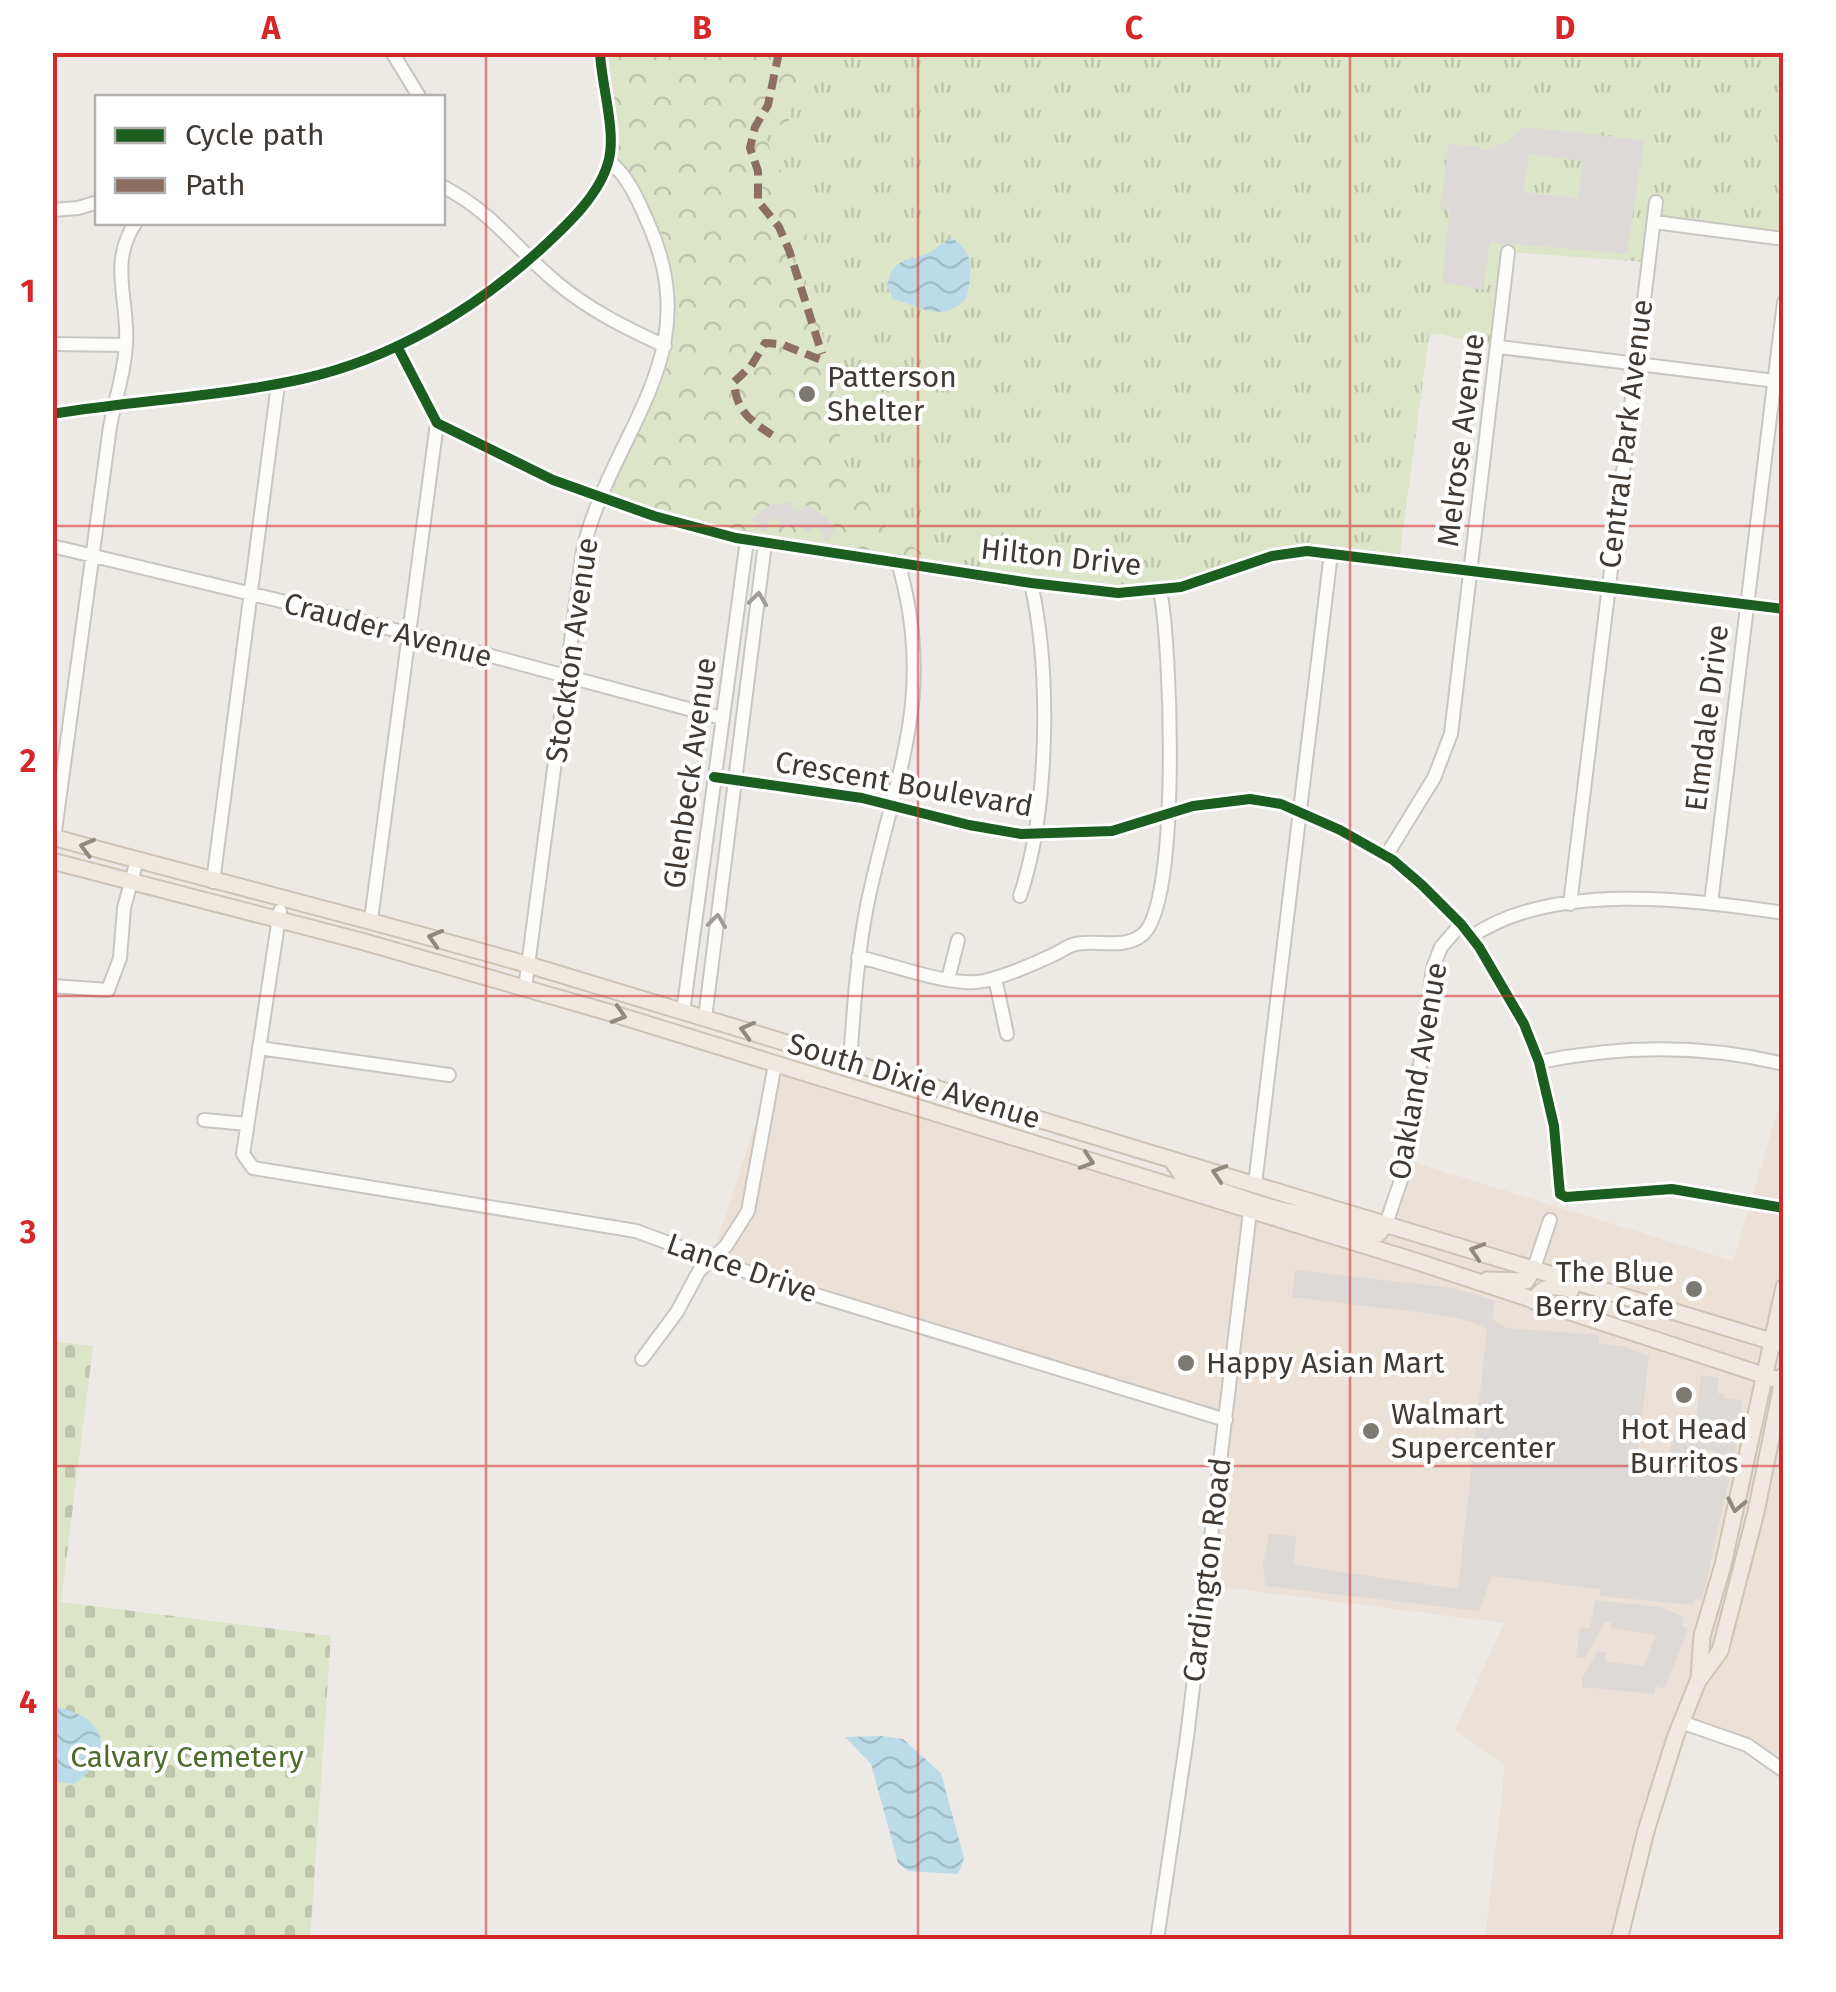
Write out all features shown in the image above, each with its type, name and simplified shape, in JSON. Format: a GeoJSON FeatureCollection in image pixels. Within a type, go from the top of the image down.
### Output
{"type":"FeatureCollection","features":[{"type":"Feature","properties":{"kind":"main road","name":"South Dixie Avenue"},"geometry":{"type":"LineString","coordinates":[[53,837],[529,965],[1171,1159],[1317,1230],[1783,1380]]}},
{"type":"Feature","properties":{"kind":"main road","name":"South Dixie Avenue"},"geometry":{"type":"LineString","coordinates":[[52,861],[280,915],[775,1064],[1252,1199],[1346,1212],[1777,1343]]}},
{"type":"Feature","properties":{"kind":"main road"},"geometry":{"type":"LineString","coordinates":[[207,880],[229,896],[280,915],[317,918],[347,914]]}},
{"type":"Feature","properties":{"kind":"main road"},"geometry":{"type":"LineString","coordinates":[[1317,1230],[1344,1226],[1378,1234],[1386,1224],[1400,1250],[1416,1261]]}},
{"type":"Feature","properties":{"kind":"main road"},"geometry":{"type":"LineString","coordinates":[[1468,1279],[1526,1281],[1534,1268]]}},
{"type":"Feature","properties":{"kind":"main road"},"geometry":{"type":"LineString","coordinates":[[1534,1301],[1540,1291],[1556,1286],[1639,1303]]}},
{"type":"Feature","properties":{"kind":"main road"},"geometry":{"type":"LineString","coordinates":[[1698,1681],[1702,1636],[1723,1565],[1763,1376],[1777,1343],[1784,1287]]}},
{"type":"Feature","properties":{"kind":"main road"},"geometry":{"type":"LineString","coordinates":[[1721,1361],[1751,1385],[1755,1410]]}},
{"type":"Feature","properties":{"kind":"main road"},"geometry":{"type":"LineString","coordinates":[[1619,1940],[1646,1830],[1681,1722],[1698,1681],[1720,1651],[1778,1418],[1783,1380]]}},
{"type":"Feature","properties":{"kind":"street"},"geometry":{"type":"LineString","coordinates":[[392,52],[418,95]]}},
{"type":"Feature","properties":{"kind":"street"},"geometry":{"type":"LineString","coordinates":[[52,414],[278,384],[328,372],[397,346],[463,310],[531,258],[580,208],[603,176],[609,161],[610,132],[600,52]]}},
{"type":"Feature","properties":{"kind":"street","name":"Stockton Avenue"},"geometry":{"type":"LineString","coordinates":[[525,988],[583,550],[601,497],[647,400],[665,346],[670,298],[661,252],[627,180],[609,161]]}},
{"type":"Feature","properties":{"kind":"street"},"geometry":{"type":"LineString","coordinates":[[445,188],[484,210],[531,258],[589,308],[665,346]]}},
{"type":"Feature","properties":{"kind":"street","name":"Central Park Avenue"},"geometry":{"type":"LineString","coordinates":[[1570,904],[1656,202]]}},
{"type":"Feature","properties":{"kind":"street"},"geometry":{"type":"LineString","coordinates":[[52,210],[95,203]]}},
{"type":"Feature","properties":{"kind":"street"},"geometry":{"type":"LineString","coordinates":[[1654,222],[1784,239]]}},
{"type":"Feature","properties":{"kind":"street"},"geometry":{"type":"LineString","coordinates":[[53,837],[114,404],[119,396],[126,345],[119,278],[123,249],[135,225]]}},
{"type":"Feature","properties":{"kind":"street","name":"Melrose Avenue"},"geometry":{"type":"LineString","coordinates":[[1386,856],[1434,778],[1447,749],[1508,252]]}},
{"type":"Feature","properties":{"kind":"street","name":"Elmdale Drive"},"geometry":{"type":"LineString","coordinates":[[1710,903],[1746,603],[1779,381],[1784,302]]}},
{"type":"Feature","properties":{"kind":"street"},"geometry":{"type":"LineString","coordinates":[[52,344],[126,345]]}},
{"type":"Feature","properties":{"kind":"street"},"geometry":{"type":"LineString","coordinates":[[371,920],[437,423],[397,346]]}},
{"type":"Feature","properties":{"kind":"street"},"geometry":{"type":"LineString","coordinates":[[1499,347],[1779,381]]}},
{"type":"Feature","properties":{"kind":"street"},"geometry":{"type":"LineString","coordinates":[[207,880],[252,596],[278,384]]}},
{"type":"Feature","properties":{"kind":"street","name":"Hilton Drive"},"geometry":{"type":"LineString","coordinates":[[437,423],[552,480],[654,516],[747,540],[1031,584],[1108,593],[1160,591],[1272,556],[1307,551],[1784,608]]}},
{"type":"Feature","properties":{"kind":"street","name":"Glenbeck Avenue"},"geometry":{"type":"LineString","coordinates":[[683,1012],[747,540]]}},
{"type":"Feature","properties":{"kind":"street","name":"Glenbeck Avenue"},"geometry":{"type":"LineString","coordinates":[[705,1018],[765,543]]}},
{"type":"Feature","properties":{"kind":"street","name":"Crauder Avenue"},"geometry":{"type":"LineString","coordinates":[[52,546],[722,718]]}},
{"type":"Feature","properties":{"kind":"street","name":"Cardington Road"},"geometry":{"type":"LineString","coordinates":[[1157,1940],[1187,1737],[1332,553]]}},
{"type":"Feature","properties":{"kind":"street"},"geometry":{"type":"LineString","coordinates":[[850,1061],[858,957],[869,896],[907,751],[915,679],[910,614],[898,562]]}},
{"type":"Feature","properties":{"kind":"street"},"geometry":{"type":"LineString","coordinates":[[1020,896],[1034,834],[1042,766],[1042,687],[1031,584]]}},
{"type":"Feature","properties":{"kind":"street"},"geometry":{"type":"LineString","coordinates":[[858,957],[979,982],[1074,944],[1124,943],[1142,936],[1159,901],[1168,813],[1170,722],[1160,591]]}},
{"type":"Feature","properties":{"kind":"street","name":"Crescent Boulevard"},"geometry":{"type":"LineString","coordinates":[[714,777],[894,805],[982,828],[1034,834],[1112,830],[1234,799],[1266,800],[1300,811],[1386,856],[1422,885],[1472,937],[1524,1024],[1540,1062],[1554,1126],[1558,1190],[1566,1197],[1672,1190],[1784,1208]]}},
{"type":"Feature","properties":{"kind":"street"},"geometry":{"type":"LineString","coordinates":[[52,986],[108,990],[120,958],[124,908],[137,860]]}},
{"type":"Feature","properties":{"kind":"street","name":"Oakland Avenue"},"geometry":{"type":"LineString","coordinates":[[1472,937],[1490,924],[1520,912],[1616,900],[1710,903],[1784,913]]}},
{"type":"Feature","properties":{"kind":"street"},"geometry":{"type":"LineString","coordinates":[[204,1120],[247,1124],[280,915]]}},
{"type":"Feature","properties":{"kind":"street","name":"Oakland Avenue"},"geometry":{"type":"LineString","coordinates":[[1386,1224],[1410,1140],[1433,968],[1441,946],[1461,924]]}},
{"type":"Feature","properties":{"kind":"street"},"geometry":{"type":"LineString","coordinates":[[948,978],[958,940]]}},
{"type":"Feature","properties":{"kind":"street"},"geometry":{"type":"LineString","coordinates":[[994,978],[1007,1034]]}},
{"type":"Feature","properties":{"kind":"street"},"geometry":{"type":"LineString","coordinates":[[259,1048],[449,1076]]}},
{"type":"Feature","properties":{"kind":"street"},"geometry":{"type":"LineString","coordinates":[[1540,1062],[1642,1048],[1705,1050],[1784,1064]]}},
{"type":"Feature","properties":{"kind":"street"},"geometry":{"type":"LineString","coordinates":[[642,1359],[677,1312],[699,1271],[734,1237],[748,1211],[775,1064]]}},
{"type":"Feature","properties":{"kind":"street","name":"Lance Drive"},"geometry":{"type":"LineString","coordinates":[[247,1124],[243,1154],[248,1165],[614,1226],[658,1238],[776,1282],[1226,1420]]}},
{"type":"Feature","properties":{"kind":"street"},"geometry":{"type":"LineString","coordinates":[[1534,1268],[1550,1220]]}},
{"type":"Feature","properties":{"kind":"street"},"geometry":{"type":"LineString","coordinates":[[1681,1722],[1747,1746],[1784,1772]]}},
{"type":"Feature","properties":{"kind":"shaded area"},"geometry":{"type":"Polygon","coordinates":[[[1523,127],[1644,140],[1627,254],[1490,242],[1483,290],[1442,282],[1450,211],[1440,209],[1449,144],[1480,147],[1480,152],[1509,140],[1523,127]],[[1529,154],[1523,192],[1578,198],[1583,161],[1529,154]]]}},
{"type":"Feature","properties":{"kind":"shaded area"},"geometry":{"type":"Polygon","coordinates":[[[790,502],[794,511],[804,510],[803,503],[825,516],[835,528],[828,541],[822,540],[823,534],[817,527],[808,532],[800,526],[780,527],[778,517],[768,522],[765,531],[756,530],[759,523],[750,520],[770,505],[790,502]]]}},
{"type":"Feature","properties":{"kind":"shaded area"},"geometry":{"type":"Polygon","coordinates":[[[775,1064],[1380,1250],[1406,1160],[1733,1261],[1783,1093],[1783,1773],[1777,1766],[1681,1723],[1622,1939],[1485,1939],[1505,1766],[1455,1730],[1504,1623],[1204,1585],[1225,1420],[711,1259],[775,1064]]]}},
{"type":"Feature","properties":{"kind":"shaded area"},"geometry":{"type":"Polygon","coordinates":[[[1295,1270],[1454,1288],[1495,1301],[1492,1319],[1507,1328],[1599,1335],[1599,1343],[1649,1356],[1637,1461],[1731,1472],[1702,1600],[1695,1599],[1694,1605],[1600,1596],[1600,1589],[1492,1576],[1479,1611],[1265,1586],[1263,1564],[1269,1534],[1296,1536],[1294,1565],[1458,1589],[1487,1330],[1474,1322],[1442,1315],[1292,1297],[1295,1270]]]}},
{"type":"Feature","properties":{"kind":"shaded area"},"geometry":{"type":"Polygon","coordinates":[[[1701,1375],[1719,1378],[1717,1393],[1724,1394],[1724,1398],[1742,1400],[1734,1460],[1714,1458],[1714,1451],[1695,1448],[1693,1456],[1670,1453],[1672,1436],[1694,1438],[1701,1375]]]}},
{"type":"Feature","properties":{"kind":"shaded area"},"geometry":{"type":"Polygon","coordinates":[[[1595,1600],[1660,1607],[1684,1617],[1682,1625],[1688,1629],[1664,1689],[1655,1686],[1655,1694],[1582,1687],[1582,1679],[1597,1651],[1606,1652],[1606,1662],[1644,1666],[1656,1635],[1611,1628],[1611,1621],[1604,1623],[1585,1658],[1576,1657],[1580,1628],[1590,1628],[1595,1600]]]}},
{"type":"Feature","properties":{"kind":"green space"},"geometry":{"type":"Polygon","coordinates":[[[600,53],[802,53],[787,131],[769,113],[761,119],[771,152],[809,224],[801,264],[830,360],[843,460],[873,513],[900,540],[954,571],[747,540],[601,497],[667,338],[661,252],[609,161],[600,53]]]}},
{"type":"Feature","properties":{"kind":"green space"},"geometry":{"type":"Polygon","coordinates":[[[802,53],[1783,53],[1783,239],[1655,222],[1647,262],[1508,252],[1499,347],[1429,335],[1399,560],[1307,551],[1160,591],[954,571],[900,541],[873,513],[843,460],[830,360],[801,264],[809,224],[771,152],[760,119],[769,112],[787,130],[802,53]]]}},
{"type":"Feature","properties":{"kind":"green space","name":"Calvary Cemetery"},"geometry":{"type":"Polygon","coordinates":[[[53,1341],[93,1346],[61,1602],[331,1636],[310,1939],[53,1940],[53,1341]]]}},
{"type":"Feature","properties":{"kind":"water"},"geometry":{"type":"Polygon","coordinates":[[[951,238],[965,249],[970,264],[966,299],[948,311],[939,312],[893,299],[887,286],[893,269],[951,238]]]}},
{"type":"Feature","properties":{"kind":"water"},"geometry":{"type":"Polygon","coordinates":[[[52,1705],[84,1717],[99,1734],[96,1761],[74,1784],[53,1781],[52,1705]]]}},
{"type":"Feature","properties":{"kind":"water"},"geometry":{"type":"Polygon","coordinates":[[[845,1737],[903,1739],[941,1773],[964,1858],[958,1874],[908,1871],[898,1863],[871,1764],[845,1737]]]}},
{"type":"Feature","properties":{"kind":"marked path"},"geometry":{"type":"LineString","coordinates":[[779,52],[768,105],[755,127],[750,148],[758,171],[758,201],[779,227],[789,250],[822,354]]}},
{"type":"Feature","properties":{"kind":"marked path"},"geometry":{"type":"LineString","coordinates":[[772,435],[745,413],[734,382],[751,366],[765,343],[781,344],[824,361]]}},
{"type":"Feature","properties":{"kind":"cycle path"},"geometry":{"type":"LineString","coordinates":[[52,414],[302,379],[368,359],[460,312],[541,249],[582,208],[599,184],[611,147],[600,52]]}},
{"type":"Feature","properties":{"kind":"cycle path"},"geometry":{"type":"LineString","coordinates":[[397,346],[437,423],[553,480],[654,516],[736,538],[1118,593],[1181,587],[1272,556],[1307,551],[1784,609]]}},
{"type":"Feature","properties":{"kind":"cycle path"},"geometry":{"type":"LineString","coordinates":[[714,777],[862,798],[1021,834],[1112,831],[1193,806],[1250,799],[1281,804],[1340,830],[1393,860],[1461,924],[1479,947],[1524,1024],[1539,1062],[1554,1126],[1560,1194],[1566,1197],[1672,1189],[1784,1208]]}},
{"type":"Feature","properties":{"kind":"place","name":"Patterson Shelter"},"geometry":{"type":"Point","coordinates":[807,394]}},
{"type":"Feature","properties":{"kind":"place","name":"The Blue Berry Cafe"},"geometry":{"type":"Point","coordinates":[1694,1289]}},
{"type":"Feature","properties":{"kind":"place","name":"Happy Asian Mart"},"geometry":{"type":"Point","coordinates":[1186,1363]}},
{"type":"Feature","properties":{"kind":"place","name":"Hot Head Burritos"},"geometry":{"type":"Point","coordinates":[1684,1395]}},
{"type":"Feature","properties":{"kind":"place","name":"Walmart Supercenter"},"geometry":{"type":"Point","coordinates":[1371,1431]}}]}
